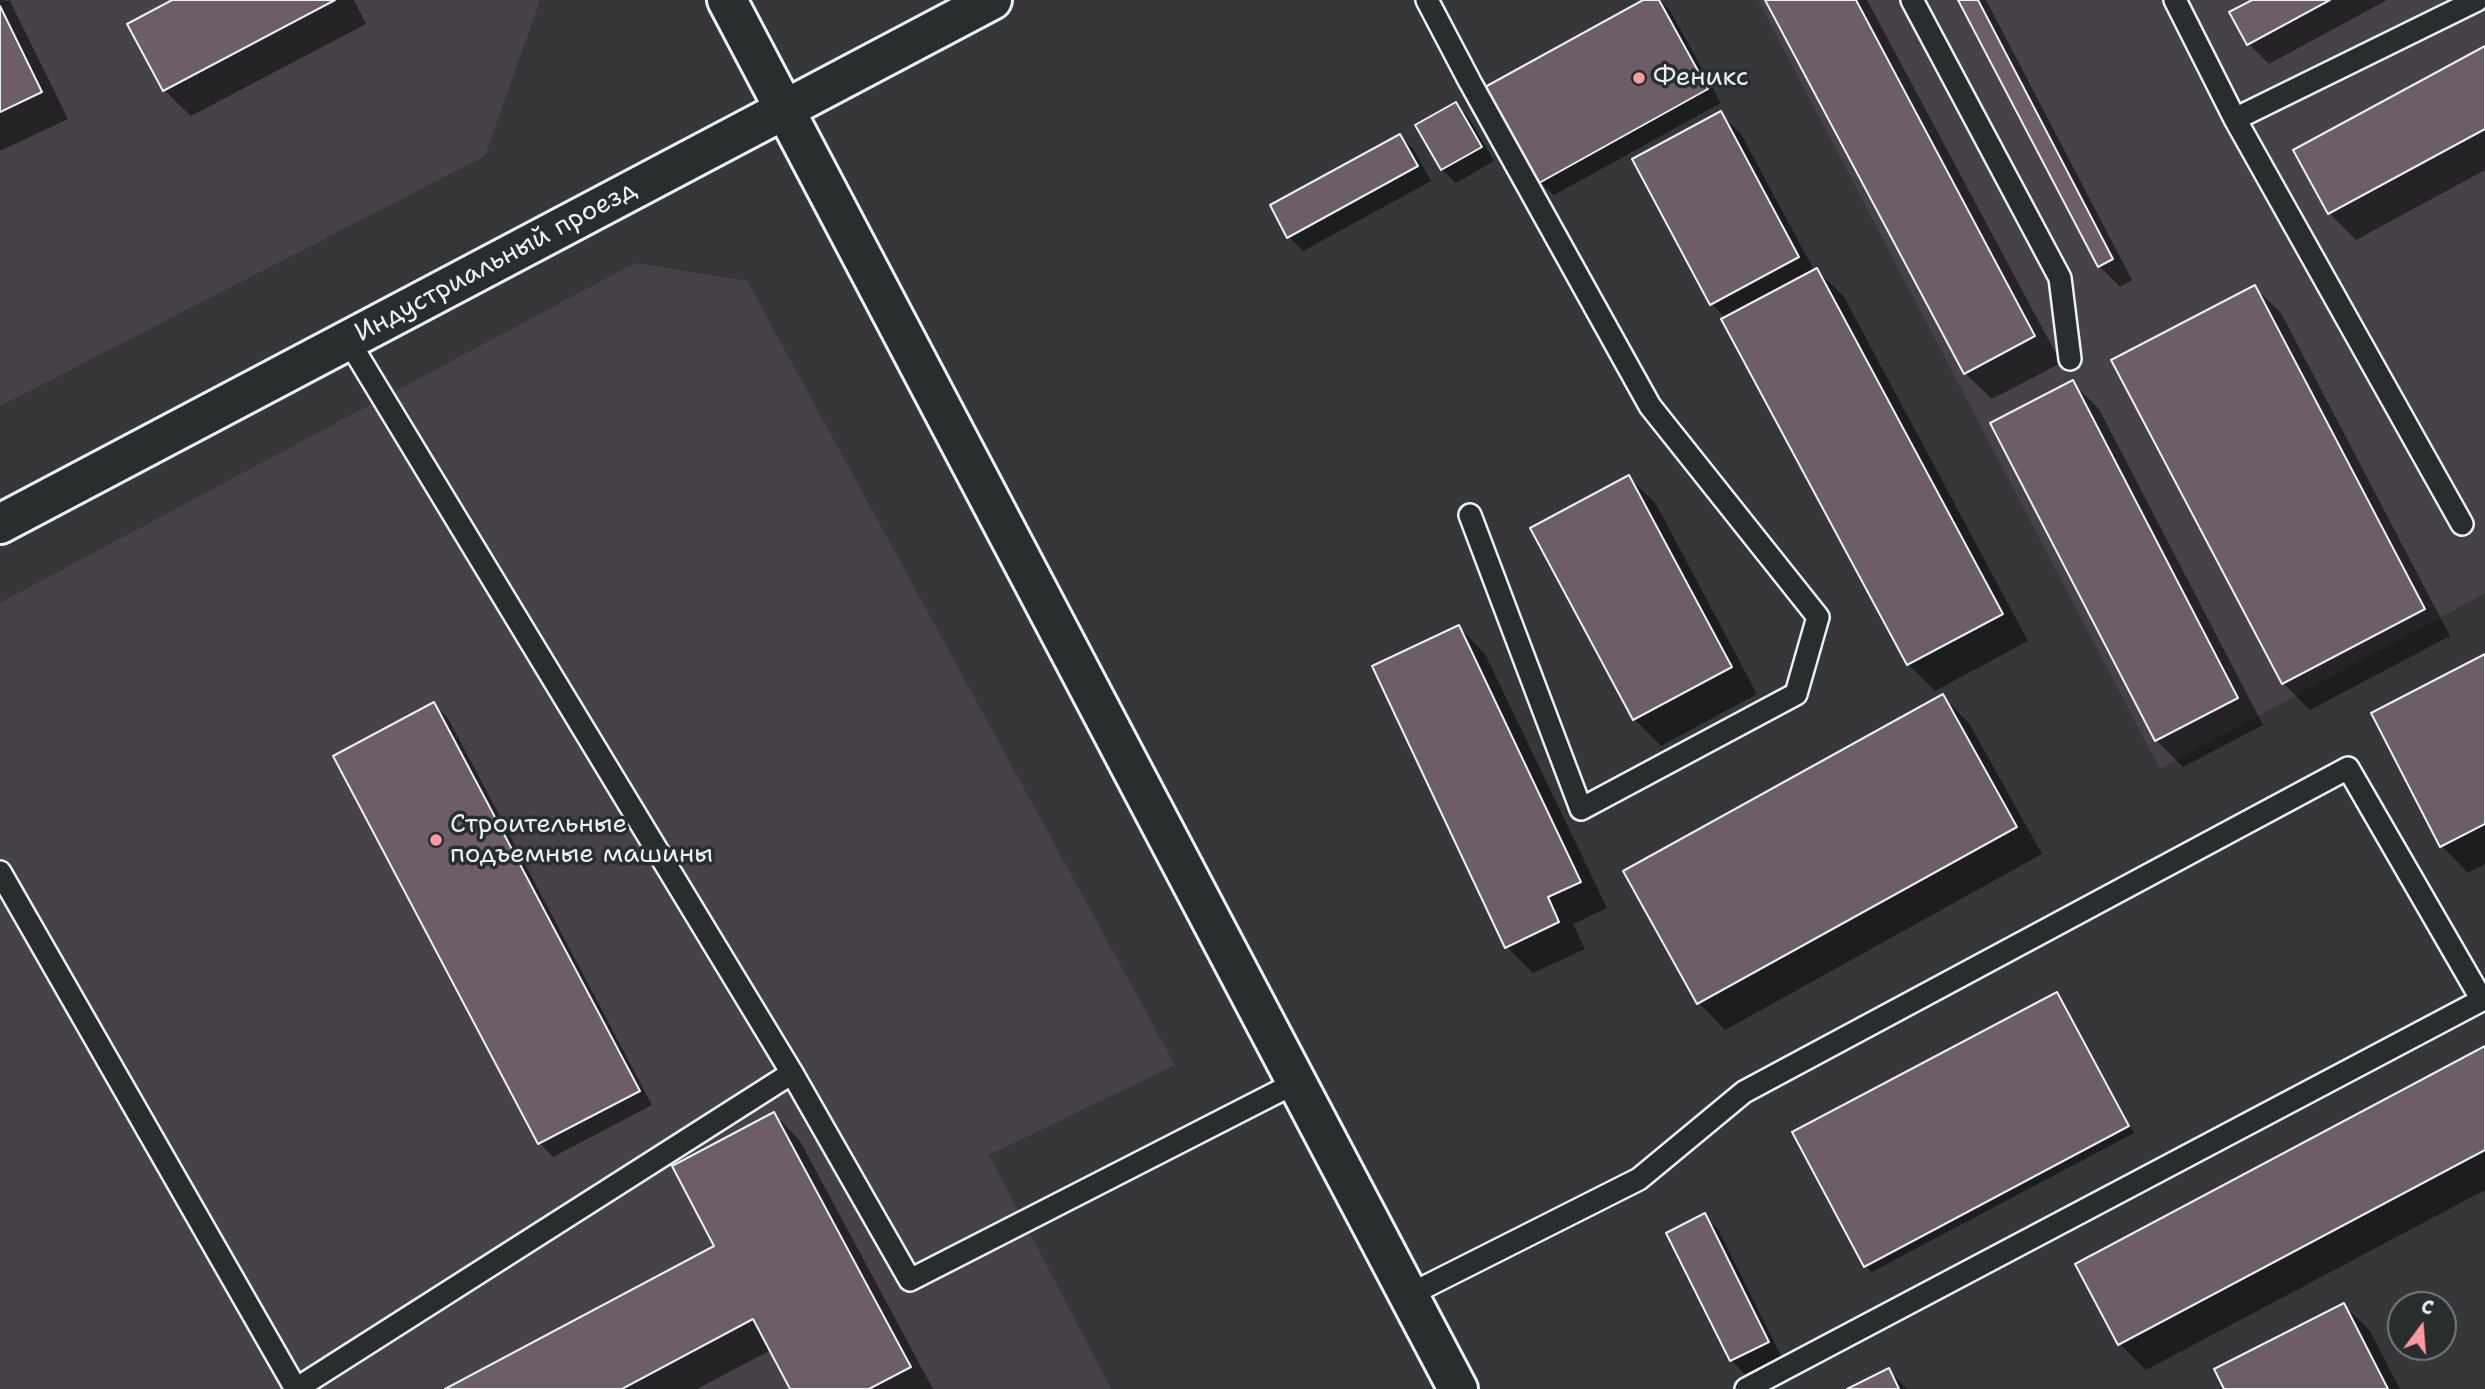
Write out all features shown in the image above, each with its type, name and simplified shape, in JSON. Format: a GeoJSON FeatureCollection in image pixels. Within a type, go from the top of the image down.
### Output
{"type":"FeatureCollection","features":[{"type":"Feature","properties":{"kind":"street"},"geometry":{"type":"LineString","coordinates":[[727,0],[1409,1295],[1450,1386]]}},
{"type":"Feature","properties":{"kind":"street","name":"Индустриальный проезд"},"geometry":{"type":"LineString","coordinates":[[0,524],[992,0]]}},
{"type":"Feature","properties":{"kind":"lane"},"geometry":{"type":"LineString","coordinates":[[1427,0],[1650,406],[1818,617],[1796,694],[1581,809],[1470,514]]}},
{"type":"Feature","properties":{"kind":"lane"},"geometry":{"type":"LineString","coordinates":[[1912,0],[2060,278],[2070,359]]}},
{"type":"Feature","properties":{"kind":"lane"},"geometry":{"type":"LineString","coordinates":[[2175,0],[2235,119],[2462,524]]}},
{"type":"Feature","properties":{"kind":"lane"},"geometry":{"type":"LineString","coordinates":[[2235,119],[2477,0]]}},
{"type":"Feature","properties":{"kind":"lane"},"geometry":{"type":"LineString","coordinates":[[348,341],[792,1073],[910,1280],[1297,1082]]}},
{"type":"Feature","properties":{"kind":"lane"},"geometry":{"type":"LineString","coordinates":[[1409,1295],[1639,1179],[1744,1092],[2348,768],[2482,1000],[1746,1389]]}},
{"type":"Feature","properties":{"kind":"lane"},"geometry":{"type":"LineString","coordinates":[[0,872],[296,1389],[792,1073]]}},
{"type":"Feature","properties":{"kind":"shaded area"},"geometry":{"type":"Polygon","coordinates":[[[0,0],[540,0],[485,156],[0,406],[0,0]]]}},
{"type":"Feature","properties":{"kind":"shaded area"},"geometry":{"type":"Polygon","coordinates":[[[1758,0],[2485,0],[2485,593],[2160,769],[1758,0]]]}},
{"type":"Feature","properties":{"kind":"shaded area"},"geometry":{"type":"Polygon","coordinates":[[[635,263],[747,281],[1175,1065],[989,1155],[1111,1389],[0,1389],[0,603],[635,263]]]}},
{"type":"Feature","properties":{"kind":"building"},"geometry":{"type":"Polygon","coordinates":[[[172,0],[335,0],[163,91],[127,24],[172,0]]]}},
{"type":"Feature","properties":{"kind":"building"},"geometry":{"type":"Polygon","coordinates":[[[1643,0],[1659,0],[1708,89],[1539,183],[1485,87],[1643,0]]]}},
{"type":"Feature","properties":{"kind":"building"},"geometry":{"type":"Polygon","coordinates":[[[1765,0],[1856,0],[2035,336],[1964,374],[1765,0]]]}},
{"type":"Feature","properties":{"kind":"building"},"geometry":{"type":"Polygon","coordinates":[[[1958,0],[1978,0],[2113,259],[2098,267],[1958,0]]]}},
{"type":"Feature","properties":{"kind":"building"},"geometry":{"type":"Polygon","coordinates":[[[2252,0],[2330,0],[2247,45],[2229,12],[2252,0]]]}},
{"type":"Feature","properties":{"kind":"building"},"geometry":{"type":"Polygon","coordinates":[[[0,6],[42,92],[0,112],[0,6]]]}},
{"type":"Feature","properties":{"kind":"building"},"geometry":{"type":"Polygon","coordinates":[[[2485,46],[2485,129],[2328,214],[2293,150],[2485,46]]]}},
{"type":"Feature","properties":{"kind":"building"},"geometry":{"type":"Polygon","coordinates":[[[1456,102],[1482,147],[1441,170],[1415,125],[1456,102]]]}},
{"type":"Feature","properties":{"kind":"building"},"geometry":{"type":"Polygon","coordinates":[[[1721,111],[1799,257],[1710,305],[1632,159],[1721,111]]]}},
{"type":"Feature","properties":{"kind":"building"},"geometry":{"type":"Polygon","coordinates":[[[1400,134],[1418,166],[1287,238],[1270,205],[1400,134]]]}},
{"type":"Feature","properties":{"kind":"building"},"geometry":{"type":"Polygon","coordinates":[[[1817,268],[2003,614],[1907,665],[1721,319],[1817,268]]]}},
{"type":"Feature","properties":{"kind":"building"},"geometry":{"type":"Polygon","coordinates":[[[2255,285],[2425,609],[2282,684],[2111,360],[2255,285]]]}},
{"type":"Feature","properties":{"kind":"building"},"geometry":{"type":"Polygon","coordinates":[[[2073,380],[2238,698],[2155,741],[1990,423],[2073,380]]]}},
{"type":"Feature","properties":{"kind":"building"},"geometry":{"type":"Polygon","coordinates":[[[1629,475],[1732,667],[1633,720],[1530,528],[1629,475]]]}},
{"type":"Feature","properties":{"kind":"building"},"geometry":{"type":"Polygon","coordinates":[[[1459,625],[1581,882],[1548,897],[1559,922],[1505,948],[1372,666],[1459,625]]]}},
{"type":"Feature","properties":{"kind":"building"},"geometry":{"type":"Polygon","coordinates":[[[2485,654],[2485,824],[2440,847],[2371,713],[2485,654]]]}},
{"type":"Feature","properties":{"kind":"building"},"geometry":{"type":"Polygon","coordinates":[[[1943,694],[2017,827],[1697,1004],[1623,871],[1943,694]]]}},
{"type":"Feature","properties":{"kind":"building"},"geometry":{"type":"Polygon","coordinates":[[[434,702],[640,1091],[538,1144],[333,756],[434,702]]]}},
{"type":"Feature","properties":{"kind":"building"},"geometry":{"type":"Polygon","coordinates":[[[2057,992],[2129,1126],[1864,1267],[1792,1132],[2057,992]]]}},
{"type":"Feature","properties":{"kind":"building"},"geometry":{"type":"Polygon","coordinates":[[[2485,1046],[2485,1150],[2118,1345],[2075,1264],[2485,1046]]]}},
{"type":"Feature","properties":{"kind":"building"},"geometry":{"type":"Polygon","coordinates":[[[774,1112],[911,1367],[869,1389],[790,1389],[753,1319],[622,1389],[445,1389],[714,1246],[672,1166],[774,1112]]]}},
{"type":"Feature","properties":{"kind":"building"},"geometry":{"type":"Polygon","coordinates":[[[1705,1213],[1769,1342],[1730,1361],[1666,1233],[1705,1213]]]}},
{"type":"Feature","properties":{"kind":"building"},"geometry":{"type":"Polygon","coordinates":[[[2344,1303],[2388,1389],[2224,1389],[2214,1369],[2344,1303]]]}},
{"type":"Feature","properties":{"kind":"building"},"geometry":{"type":"Polygon","coordinates":[[[1889,1368],[1899,1389],[1847,1389],[1889,1368]]]}},
{"type":"Feature","properties":{"kind":"place","name":"Феникс"},"geometry":{"type":"Point","coordinates":[1639,78]}},
{"type":"Feature","properties":{"kind":"place","name":"Строительные подъемные машины"},"geometry":{"type":"Point","coordinates":[436,840]}}]}
